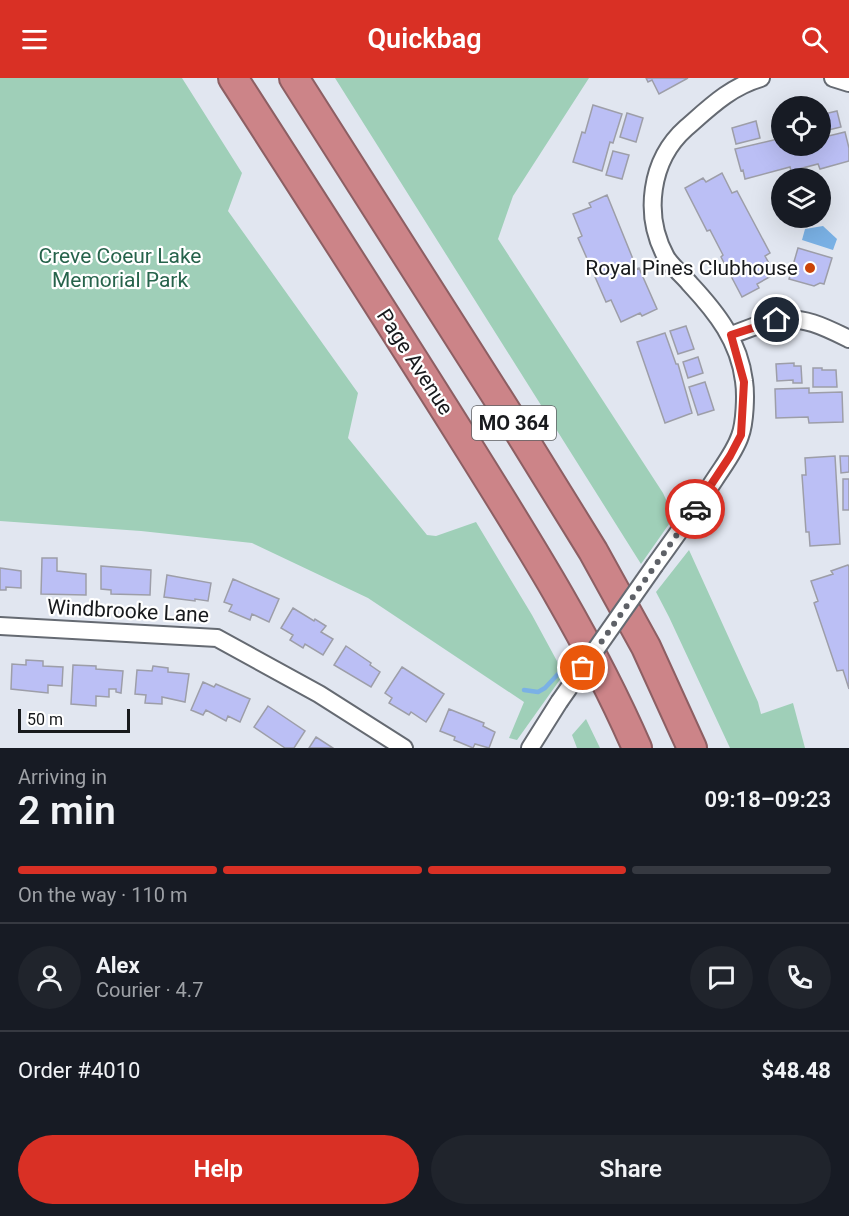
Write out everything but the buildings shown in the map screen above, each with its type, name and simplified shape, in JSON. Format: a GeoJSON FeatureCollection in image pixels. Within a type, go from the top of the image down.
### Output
{"type":"FeatureCollection","features":[{"type":"Feature","properties":{"kind":"highway","name":"Page Avenue"},"geometry":{"type":"LineString","coordinates":[[233,78],[523,534],[580,632],[637,748]]}},
{"type":"Feature","properties":{"kind":"highway","name":"MO 364"},"geometry":{"type":"LineString","coordinates":[[294,78],[593,551],[646,648],[692,748]]}},
{"type":"Feature","properties":{"kind":"street"},"geometry":{"type":"LineString","coordinates":[[530,748],[558,702],[706,492],[741,435],[744,382],[731,335],[720,318],[667,258],[658,237],[651,203],[656,177],[676,137],[724,95],[746,82],[761,78]]}},
{"type":"Feature","properties":{"kind":"street"},"geometry":{"type":"LineString","coordinates":[[833,78],[849,82]]}},
{"type":"Feature","properties":{"kind":"street"},"geometry":{"type":"LineString","coordinates":[[731,335],[777,320],[802,320],[828,328],[849,339]]}},
{"type":"Feature","properties":{"kind":"street","name":"Windbrooke Lane"},"geometry":{"type":"LineString","coordinates":[[0,626],[217,638],[319,694],[404,748]]}},
{"type":"Feature","properties":{"kind":"green space","name":"Creve Coeur Lake Memorial Park"},"geometry":{"type":"Polygon","coordinates":[[[0,78],[182,78],[242,173],[228,211],[358,393],[348,438],[427,535],[436,536],[476,522],[532,615],[564,674],[517,740],[509,738],[524,702],[368,598],[252,543],[141,531],[0,521],[0,78]]]}},
{"type":"Feature","properties":{"kind":"green space"},"geometry":{"type":"Polygon","coordinates":[[[335,78],[589,78],[513,196],[498,239],[663,493],[674,517],[641,564],[335,78]]]}},
{"type":"Feature","properties":{"kind":"green space"},"geometry":{"type":"Polygon","coordinates":[[[689,550],[758,702],[761,714],[793,703],[805,748],[730,748],[656,592],[689,550]]]}},
{"type":"Feature","properties":{"kind":"green space"},"geometry":{"type":"Polygon","coordinates":[[[586,719],[600,748],[577,748],[572,735],[586,719]]]}},
{"type":"Feature","properties":{"kind":"water"},"geometry":{"type":"Polygon","coordinates":[[[825,228],[837,239],[833,250],[802,240],[805,229],[825,228]]]}},
{"type":"Feature","properties":{"kind":"waterway"},"geometry":{"type":"LineString","coordinates":[[524,690],[538,692],[558,674]]}},
{"type":"Feature","properties":{"kind":"way so far"},"geometry":{"type":"LineString","coordinates":[[583,668],[695,509]]}},
{"type":"Feature","properties":{"kind":"place","name":"Royal Pines Clubhouse"},"geometry":{"type":"Point","coordinates":[810,268]}},
{"type":"Feature","properties":{"kind":"route"},"geometry":{"type":"LineString","coordinates":[[695,509],[741,435],[744,382],[731,335],[777,320]]}}]}
